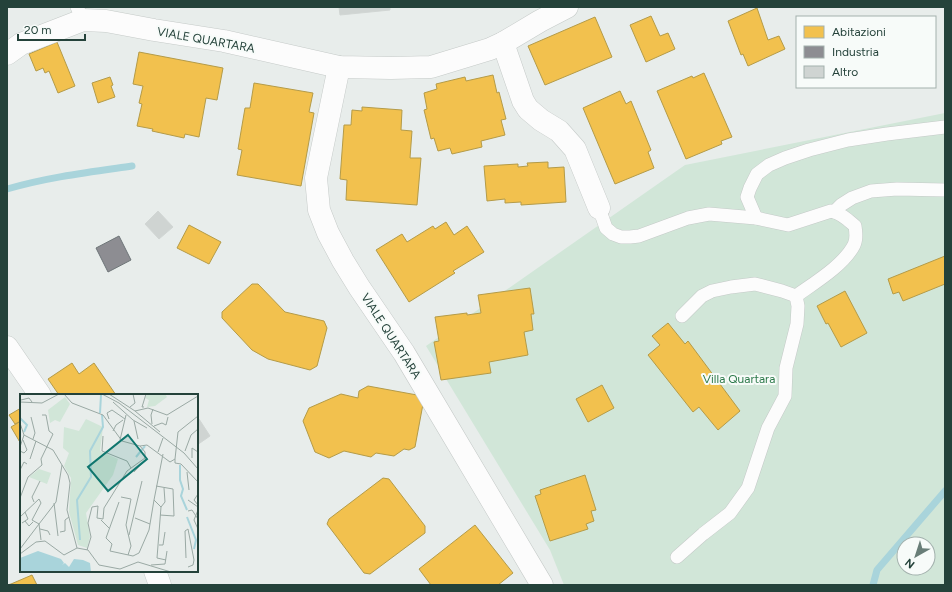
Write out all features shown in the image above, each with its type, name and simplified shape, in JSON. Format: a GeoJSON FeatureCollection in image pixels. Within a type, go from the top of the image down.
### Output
{"type":"FeatureCollection","features":[{"type":"Feature","properties":{"kind":"street","name":"VIALE QUARTARA"},"geometry":{"type":"LineString","coordinates":[[7,54],[21,44],[84,11],[106,21],[224,42],[339,67],[431,67],[490,49],[503,43],[537,14],[567,7]]}},
{"type":"Feature","properties":{"kind":"street"},"geometry":{"type":"LineString","coordinates":[[503,43],[528,109],[559,131],[574,149],[599,208]]}},
{"type":"Feature","properties":{"kind":"street","name":"VIALE QUARTARA"},"geometry":{"type":"LineString","coordinates":[[339,67],[316,178],[319,210],[328,233],[359,287],[404,353],[542,585]]}},
{"type":"Feature","properties":{"kind":"street"},"geometry":{"type":"LineString","coordinates":[[7,347],[39,394]]}},
{"type":"Feature","properties":{"kind":"street"},"geometry":{"type":"LineString","coordinates":[[155,572],[160,585]]}},
{"type":"Feature","properties":{"kind":"lane"},"geometry":{"type":"LineString","coordinates":[[756,218],[747,197],[757,174],[769,165],[809,150],[848,140],[945,127]]}},
{"type":"Feature","properties":{"kind":"lane"},"geometry":{"type":"LineString","coordinates":[[834,212],[841,204],[871,191],[897,189],[945,190]]}},
{"type":"Feature","properties":{"kind":"lane"},"geometry":{"type":"LineString","coordinates":[[599,208],[606,228],[613,234],[621,237],[639,236],[688,218],[709,214],[756,218],[788,225],[831,212],[842,215],[855,226],[855,243],[845,257],[832,270],[796,296]]}},
{"type":"Feature","properties":{"kind":"lane"},"geometry":{"type":"LineString","coordinates":[[682,316],[702,296],[712,291],[731,287],[755,284],[782,290],[796,296]]}},
{"type":"Feature","properties":{"kind":"lane"},"geometry":{"type":"LineString","coordinates":[[677,557],[730,513],[748,488],[768,428],[784,396],[786,368],[797,324],[798,306],[796,296]]}},
{"type":"Feature","properties":{"kind":"green space","name":"Villa Quartara"},"geometry":{"type":"Polygon","coordinates":[[[945,113],[945,585],[564,585],[550,550],[426,346],[685,165],[945,113]]]}},
{"type":"Feature","properties":{"kind":"building: Abitazioni"},"geometry":{"type":"Polygon","coordinates":[[[757,8],[768,40],[779,36],[785,49],[748,66],[743,54],[741,55],[728,21],[757,8]]]}},
{"type":"Feature","properties":{"kind":"building: Abitazioni"},"geometry":{"type":"Polygon","coordinates":[[[651,16],[660,36],[668,33],[675,49],[646,62],[630,25],[651,16]]]}},
{"type":"Feature","properties":{"kind":"building: Abitazioni"},"geometry":{"type":"Polygon","coordinates":[[[595,17],[612,57],[545,85],[528,46],[595,17]]]}},
{"type":"Feature","properties":{"kind":"building: Abitazioni"},"geometry":{"type":"Polygon","coordinates":[[[57,42],[75,86],[58,93],[49,71],[45,73],[43,68],[36,71],[29,54],[57,42]]]}},
{"type":"Feature","properties":{"kind":"building: Abitazioni"},"geometry":{"type":"Polygon","coordinates":[[[139,52],[223,68],[217,100],[206,98],[199,137],[185,134],[184,138],[137,126],[142,104],[139,103],[143,86],[133,84],[139,52]]]}},
{"type":"Feature","properties":{"kind":"building: Abitazioni"},"geometry":{"type":"Polygon","coordinates":[[[704,73],[732,137],[721,141],[722,144],[686,159],[657,91],[692,76],[693,78],[704,73]]]}},
{"type":"Feature","properties":{"kind":"building: Abitazioni"},"geometry":{"type":"Polygon","coordinates":[[[493,75],[497,93],[499,92],[506,119],[501,120],[505,135],[481,141],[482,147],[452,154],[450,148],[438,151],[434,138],[431,139],[424,110],[427,109],[424,93],[437,89],[436,84],[465,77],[466,81],[493,75]]]}},
{"type":"Feature","properties":{"kind":"building: Abitazioni"},"geometry":{"type":"Polygon","coordinates":[[[110,77],[113,85],[111,86],[115,97],[98,103],[92,83],[110,77]]]}},
{"type":"Feature","properties":{"kind":"building: Abitazioni"},"geometry":{"type":"Polygon","coordinates":[[[254,83],[313,93],[309,112],[314,113],[301,186],[237,175],[242,150],[238,149],[245,108],[250,108],[254,83]]]}},
{"type":"Feature","properties":{"kind":"building: Abitazioni"},"geometry":{"type":"Polygon","coordinates":[[[620,91],[626,104],[631,101],[651,150],[648,152],[654,168],[615,184],[583,108],[620,91]]]}},
{"type":"Feature","properties":{"kind":"building: Abitazioni"},"geometry":{"type":"Polygon","coordinates":[[[362,107],[402,110],[401,130],[412,131],[410,158],[421,158],[417,205],[346,200],[347,180],[340,179],[344,125],[351,125],[352,110],[362,111],[362,107]]]}},
{"type":"Feature","properties":{"kind":"building: Abitazioni"},"geometry":{"type":"Polygon","coordinates":[[[548,162],[548,168],[564,167],[566,202],[521,205],[521,202],[505,203],[505,199],[487,201],[484,166],[518,164],[518,167],[528,166],[527,163],[548,162]]]}},
{"type":"Feature","properties":{"kind":"building: Abitazioni"},"geometry":{"type":"Polygon","coordinates":[[[446,222],[454,235],[467,226],[484,252],[453,271],[455,273],[409,302],[376,250],[402,234],[407,242],[433,226],[435,229],[446,222]]]}},
{"type":"Feature","properties":{"kind":"building: Abitazioni"},"geometry":{"type":"Polygon","coordinates":[[[189,225],[221,242],[209,264],[177,248],[189,225]]]}},
{"type":"Feature","properties":{"kind":"building: Abitazioni"},"geometry":{"type":"Polygon","coordinates":[[[945,256],[945,284],[903,301],[899,292],[893,294],[888,279],[945,256]]]}},
{"type":"Feature","properties":{"kind":"building: Abitazioni"},"geometry":{"type":"Polygon","coordinates":[[[252,284],[258,284],[285,312],[324,321],[327,328],[317,366],[310,370],[268,359],[252,350],[222,318],[222,312],[252,284]]]}},
{"type":"Feature","properties":{"kind":"building: Abitazioni"},"geometry":{"type":"Polygon","coordinates":[[[530,288],[534,314],[531,314],[533,330],[524,332],[528,355],[489,362],[491,373],[441,380],[434,342],[439,341],[435,317],[467,313],[467,315],[481,313],[478,295],[530,288]]]}},
{"type":"Feature","properties":{"kind":"building: Abitazioni"},"geometry":{"type":"Polygon","coordinates":[[[845,291],[867,333],[841,347],[828,323],[826,324],[817,306],[845,291]]]}},
{"type":"Feature","properties":{"kind":"building: Abitazioni"},"geometry":{"type":"Polygon","coordinates":[[[668,323],[685,344],[688,341],[740,411],[718,430],[699,407],[693,412],[648,355],[660,345],[652,336],[668,323]]]}},
{"type":"Feature","properties":{"kind":"building: Abitazioni"},"geometry":{"type":"Polygon","coordinates":[[[72,363],[79,374],[94,363],[115,394],[58,394],[48,379],[72,363]]]}},
{"type":"Feature","properties":{"kind":"building: Abitazioni"},"geometry":{"type":"Polygon","coordinates":[[[602,385],[614,408],[588,422],[576,399],[602,385]]]}},
{"type":"Feature","properties":{"kind":"building: Abitazioni"},"geometry":{"type":"Polygon","coordinates":[[[368,386],[417,395],[423,404],[415,447],[409,450],[404,449],[394,456],[376,453],[371,457],[344,451],[329,458],[315,452],[303,421],[309,408],[341,394],[358,398],[359,391],[368,386]]]}},
{"type":"Feature","properties":{"kind":"building: Abitazioni"},"geometry":{"type":"Polygon","coordinates":[[[20,409],[20,422],[15,424],[9,415],[20,409]]]}},
{"type":"Feature","properties":{"kind":"building: Abitazioni"},"geometry":{"type":"Polygon","coordinates":[[[20,422],[20,442],[11,427],[20,422]]]}},
{"type":"Feature","properties":{"kind":"building: Abitazioni"},"geometry":{"type":"Polygon","coordinates":[[[585,475],[596,510],[591,511],[594,521],[586,524],[588,529],[550,541],[535,496],[541,494],[540,490],[585,475]]]}},
{"type":"Feature","properties":{"kind":"building: Abitazioni"},"geometry":{"type":"Polygon","coordinates":[[[383,478],[389,479],[425,526],[425,533],[370,574],[364,573],[327,524],[329,519],[383,478]]]}},
{"type":"Feature","properties":{"kind":"building: Abitazioni"},"geometry":{"type":"Polygon","coordinates":[[[475,525],[513,573],[498,585],[431,585],[419,569],[475,525]]]}},
{"type":"Feature","properties":{"kind":"building: Abitazioni"},"geometry":{"type":"Polygon","coordinates":[[[32,575],[37,585],[7,585],[11,584],[32,575]]]}},
{"type":"Feature","properties":{"kind":"building: Industria"},"geometry":{"type":"Polygon","coordinates":[[[119,236],[131,260],[108,272],[96,248],[119,236]]]}},
{"type":"Feature","properties":{"kind":"building: Altro"},"geometry":{"type":"Polygon","coordinates":[[[339,7],[390,7],[390,10],[340,15],[339,7]]]}},
{"type":"Feature","properties":{"kind":"building: Altro"},"geometry":{"type":"Polygon","coordinates":[[[158,211],[173,227],[159,239],[145,224],[158,211]]]}},
{"type":"Feature","properties":{"kind":"building: Altro"},"geometry":{"type":"Polygon","coordinates":[[[199,419],[210,436],[198,444],[199,419]]]}},
{"type":"Feature","properties":{"kind":"waterway"},"geometry":{"type":"LineString","coordinates":[[7,189],[53,178],[132,166]]}},
{"type":"Feature","properties":{"kind":"waterway"},"geometry":{"type":"LineString","coordinates":[[873,585],[877,570],[945,491]]}}]}
